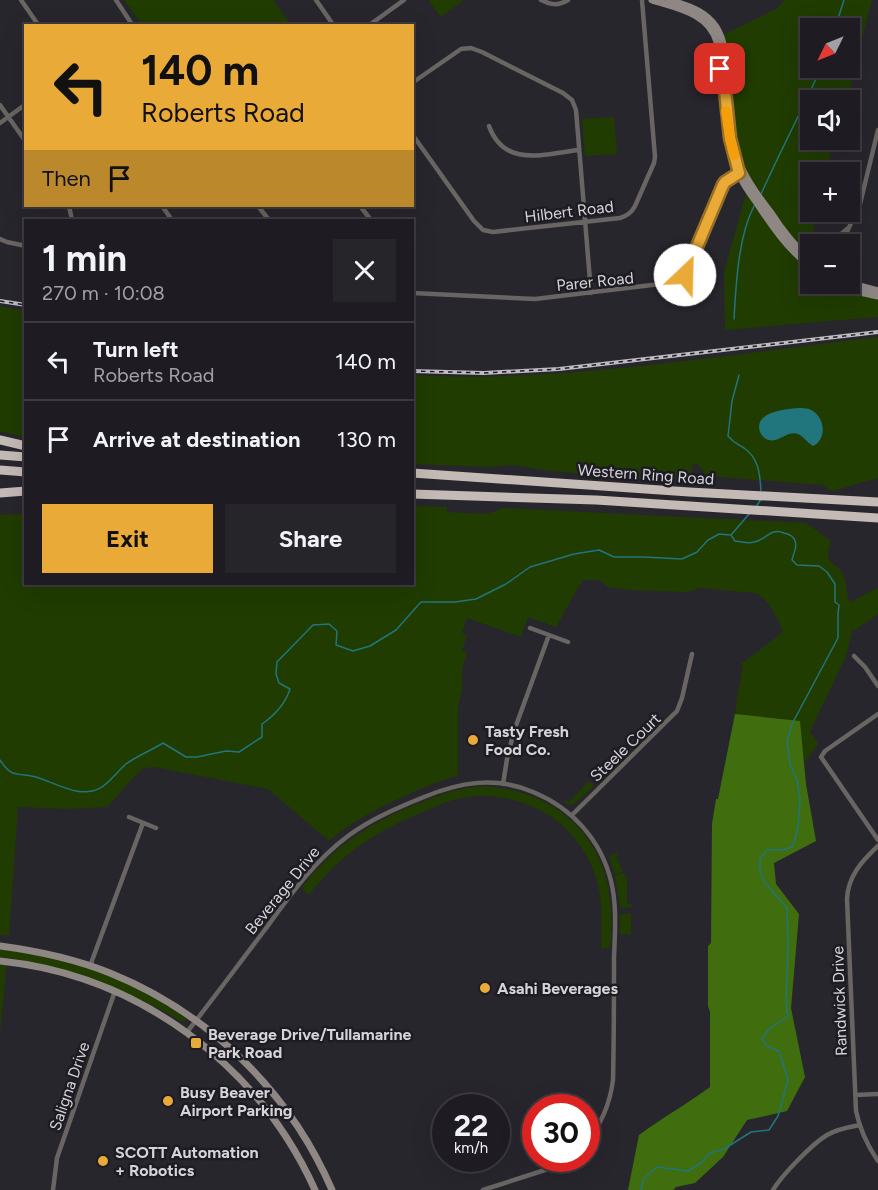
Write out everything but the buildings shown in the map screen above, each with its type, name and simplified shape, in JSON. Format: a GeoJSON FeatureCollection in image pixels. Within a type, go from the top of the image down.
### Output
{"type":"FeatureCollection","features":[{"type":"Feature","properties":{"kind":"highway"},"geometry":{"type":"LineString","coordinates":[[0,440],[24,446]]}},
{"type":"Feature","properties":{"kind":"highway"},"geometry":{"type":"LineString","coordinates":[[0,455],[24,457]]}},
{"type":"Feature","properties":{"kind":"highway"},"geometry":{"type":"LineString","coordinates":[[0,470],[24,472]]}},
{"type":"Feature","properties":{"kind":"highway","name":"Western Ring Road"},"geometry":{"type":"LineString","coordinates":[[414,473],[689,492],[878,501]]}},
{"type":"Feature","properties":{"kind":"highway"},"geometry":{"type":"LineString","coordinates":[[0,493],[24,491]]}},
{"type":"Feature","properties":{"kind":"highway","name":"Western Ring Road"},"geometry":{"type":"LineString","coordinates":[[414,494],[596,500],[878,520]]}},
{"type":"Feature","properties":{"kind":"street"},"geometry":{"type":"LineString","coordinates":[[21,0],[38,24]]}},
{"type":"Feature","properties":{"kind":"street"},"geometry":{"type":"LineString","coordinates":[[116,0],[132,24]]}},
{"type":"Feature","properties":{"kind":"street"},"geometry":{"type":"LineString","coordinates":[[316,0],[333,24]]}},
{"type":"Feature","properties":{"kind":"street"},"geometry":{"type":"LineString","coordinates":[[371,24],[404,0]]}},
{"type":"Feature","properties":{"kind":"street"},"geometry":{"type":"LineString","coordinates":[[541,0],[556,5],[568,0]]}},
{"type":"Feature","properties":{"kind":"street","name":"Hilbert Road"},"geometry":{"type":"LineString","coordinates":[[414,137],[474,221],[483,230],[493,232],[620,218],[632,212],[654,163],[655,154],[642,0]]}},
{"type":"Feature","properties":{"kind":"street"},"geometry":{"type":"LineString","coordinates":[[652,0],[688,12],[704,21],[716,38],[724,81]]}},
{"type":"Feature","properties":{"kind":"street"},"geometry":{"type":"LineString","coordinates":[[669,0],[698,10],[716,26],[723,45],[728,130],[741,174],[762,205],[800,250]]}},
{"type":"Feature","properties":{"kind":"street"},"geometry":{"type":"LineString","coordinates":[[414,82],[459,51],[474,48],[569,97],[575,106],[591,293]]}},
{"type":"Feature","properties":{"kind":"street"},"geometry":{"type":"LineString","coordinates":[[0,105],[24,139]]}},
{"type":"Feature","properties":{"kind":"street"},"geometry":{"type":"LineString","coordinates":[[0,123],[24,105]]}},
{"type":"Feature","properties":{"kind":"street"},"geometry":{"type":"LineString","coordinates":[[489,126],[497,143],[511,152],[531,155],[579,150]]}},
{"type":"Feature","properties":{"kind":"street"},"geometry":{"type":"LineString","coordinates":[[846,234],[860,204],[878,133]]}},
{"type":"Feature","properties":{"kind":"street","name":"Parer Road"},"geometry":{"type":"LineString","coordinates":[[414,293],[528,300],[677,282],[688,268],[720,190],[741,174]]}},
{"type":"Feature","properties":{"kind":"street"},"geometry":{"type":"LineString","coordinates":[[762,205],[783,240],[800,257]]}},
{"type":"Feature","properties":{"kind":"street"},"geometry":{"type":"LineString","coordinates":[[259,207],[268,219]]}},
{"type":"Feature","properties":{"kind":"street"},"geometry":{"type":"LineString","coordinates":[[361,207],[370,219]]}},
{"type":"Feature","properties":{"kind":"street"},"geometry":{"type":"LineString","coordinates":[[841,234],[849,227]]}},
{"type":"Feature","properties":{"kind":"street"},"geometry":{"type":"LineString","coordinates":[[0,238],[24,246]]}},
{"type":"Feature","properties":{"kind":"street"},"geometry":{"type":"LineString","coordinates":[[860,286],[878,291]]}},
{"type":"Feature","properties":{"kind":"street"},"geometry":{"type":"LineString","coordinates":[[860,292],[878,296]]}},
{"type":"Feature","properties":{"kind":"street"},"geometry":{"type":"LineString","coordinates":[[530,628],[567,642]]}},
{"type":"Feature","properties":{"kind":"street"},"geometry":{"type":"LineString","coordinates":[[503,783],[514,731],[549,635]]}},
{"type":"Feature","properties":{"kind":"street","name":"Steele Court"},"geometry":{"type":"LineString","coordinates":[[572,815],[677,711],[692,654]]}},
{"type":"Feature","properties":{"kind":"street"},"geometry":{"type":"LineString","coordinates":[[854,656],[878,686]]}},
{"type":"Feature","properties":{"kind":"street"},"geometry":{"type":"LineString","coordinates":[[878,714],[821,755],[821,759],[878,840]]}},
{"type":"Feature","properties":{"kind":"street","name":"Beverage Drive"},"geometry":{"type":"LineString","coordinates":[[188,1032],[309,872],[346,837],[381,815],[447,788],[474,783],[503,783],[529,790],[552,800],[572,815],[589,834],[601,854],[611,880],[615,910],[613,1080],[612,1092],[600,1124]]}},
{"type":"Feature","properties":{"kind":"street"},"geometry":{"type":"LineString","coordinates":[[129,817],[156,828]]}},
{"type":"Feature","properties":{"kind":"street"},"geometry":{"type":"LineString","coordinates":[[90,966],[142,823]]}},
{"type":"Feature","properties":{"kind":"street","name":"Randwick Drive"},"geometry":{"type":"LineString","coordinates":[[878,846],[858,867],[851,878],[847,892],[855,1095],[860,1125],[878,1161]]}},
{"type":"Feature","properties":{"kind":"street"},"geometry":{"type":"LineString","coordinates":[[0,946],[40,952],[90,966],[149,991],[196,1021],[242,1059],[273,1093],[302,1135],[332,1190]]}},
{"type":"Feature","properties":{"kind":"street"},"geometry":{"type":"LineString","coordinates":[[0,961],[57,971],[87,980],[155,1011],[188,1032],[230,1068],[256,1096],[287,1137],[315,1190]]}},
{"type":"Feature","properties":{"kind":"street","name":"Saligna Drive"},"geometry":{"type":"LineString","coordinates":[[53,1190],[57,1158],[115,991]]}},
{"type":"Feature","properties":{"kind":"street"},"geometry":{"type":"LineString","coordinates":[[855,1095],[878,1094]]}},
{"type":"Feature","properties":{"kind":"street"},"geometry":{"type":"LineString","coordinates":[[773,1190],[782,1177],[817,1142],[837,1130],[860,1125]]}},
{"type":"Feature","properties":{"kind":"street"},"geometry":{"type":"LineString","coordinates":[[483,1190],[539,1172]]}},
{"type":"Feature","properties":{"kind":"green space"},"geometry":{"type":"Polygon","coordinates":[[[124,0],[273,0],[290,24],[141,24],[124,0]]]}},
{"type":"Feature","properties":{"kind":"green space"},"geometry":{"type":"Polygon","coordinates":[[[428,0],[464,0],[441,17],[428,0]]]}},
{"type":"Feature","properties":{"kind":"green space"},"geometry":{"type":"Polygon","coordinates":[[[785,0],[872,0],[860,46],[860,18],[800,18],[800,78],[852,78],[850,90],[800,90],[800,150],[832,150],[828,162],[800,162],[800,222],[815,222],[812,234],[800,234],[800,294],[855,294],[878,299],[878,317],[725,330],[724,272],[746,194],[749,194],[747,172],[733,127],[723,35],[776,9],[785,0]]]}},
{"type":"Feature","properties":{"kind":"green space"},"geometry":{"type":"Polygon","coordinates":[[[614,117],[617,154],[585,156],[582,119],[614,117]]]}},
{"type":"Feature","properties":{"kind":"green space"},"geometry":{"type":"Polygon","coordinates":[[[0,306],[24,311],[24,437],[0,431],[0,306]]]}},
{"type":"Feature","properties":{"kind":"green space"},"geometry":{"type":"Polygon","coordinates":[[[878,337],[878,478],[832,491],[823,485],[707,476],[699,466],[693,463],[690,479],[608,476],[513,465],[489,467],[414,464],[414,375],[487,377],[524,375],[710,358],[878,337]]]}},
{"type":"Feature","properties":{"kind":"green space"},"geometry":{"type":"Polygon","coordinates":[[[414,506],[447,507],[447,512],[486,514],[504,508],[806,523],[831,541],[828,555],[831,562],[843,574],[850,602],[878,588],[878,614],[852,632],[846,656],[810,732],[818,743],[805,763],[799,721],[735,714],[742,663],[783,631],[775,614],[760,595],[701,588],[687,592],[630,590],[608,587],[599,580],[584,580],[556,627],[528,617],[521,637],[467,618],[462,633],[467,635],[462,651],[467,653],[462,669],[462,690],[458,707],[458,776],[431,784],[385,805],[356,821],[329,841],[268,789],[155,767],[144,768],[107,807],[67,809],[18,807],[9,935],[0,935],[0,515],[24,514],[24,585],[414,585],[414,506]]]}},
{"type":"Feature","properties":{"kind":"green space"},"geometry":{"type":"Polygon","coordinates":[[[735,714],[800,721],[806,784],[816,841],[774,863],[776,884],[799,914],[791,1008],[805,1077],[787,1111],[747,1120],[723,1157],[695,1183],[676,1187],[673,1190],[628,1190],[639,1135],[710,1087],[708,946],[711,943],[712,824],[735,714]]]}},
{"type":"Feature","properties":{"kind":"green space"},"geometry":{"type":"Polygon","coordinates":[[[588,782],[594,786],[575,803],[570,805],[563,802],[565,800],[569,802],[588,782]]]}},
{"type":"Feature","properties":{"kind":"green space"},"geometry":{"type":"Polygon","coordinates":[[[484,786],[534,797],[555,808],[573,822],[588,840],[600,860],[607,884],[611,910],[610,947],[601,949],[599,891],[594,872],[583,851],[569,832],[557,821],[535,808],[511,799],[473,796],[455,799],[429,809],[386,829],[358,847],[332,869],[309,895],[303,890],[302,887],[327,859],[368,828],[400,811],[434,798],[458,790],[484,786]]]}},
{"type":"Feature","properties":{"kind":"green space"},"geometry":{"type":"Polygon","coordinates":[[[618,852],[616,856],[623,872],[615,874],[609,857],[618,852]]]}},
{"type":"Feature","properties":{"kind":"green space"},"geometry":{"type":"Polygon","coordinates":[[[624,873],[627,879],[627,904],[631,904],[632,907],[623,908],[620,906],[615,875],[624,873]]]}},
{"type":"Feature","properties":{"kind":"green space"},"geometry":{"type":"Polygon","coordinates":[[[620,914],[634,914],[631,915],[631,934],[635,935],[620,934],[620,914]]]}},
{"type":"Feature","properties":{"kind":"green space"},"geometry":{"type":"Polygon","coordinates":[[[0,949],[72,962],[106,974],[155,998],[185,1018],[185,1021],[182,1022],[124,992],[90,979],[37,963],[0,957],[0,949]]]}},
{"type":"Feature","properties":{"kind":"green space"},"geometry":{"type":"Polygon","coordinates":[[[0,961],[7,961],[0,1033],[0,961]]]}},
{"type":"Feature","properties":{"kind":"water"},"geometry":{"type":"Polygon","coordinates":[[[799,408],[809,409],[821,421],[823,433],[818,443],[813,446],[794,433],[775,440],[762,436],[759,427],[764,417],[774,412],[799,408]]]}},
{"type":"Feature","properties":{"kind":"waterway"},"geometry":{"type":"LineString","coordinates":[[838,18],[844,0]]}},
{"type":"Feature","properties":{"kind":"waterway"},"geometry":{"type":"LineString","coordinates":[[761,194],[816,78]]}},
{"type":"Feature","properties":{"kind":"waterway"},"geometry":{"type":"LineString","coordinates":[[734,319],[741,246],[754,206]]}},
{"type":"Feature","properties":{"kind":"waterway"},"geometry":{"type":"LineString","coordinates":[[739,375],[732,401],[728,436],[753,457],[759,473],[761,491]]}},
{"type":"Feature","properties":{"kind":"waterway"},"geometry":{"type":"LineString","coordinates":[[756,507],[761,499]]}},
{"type":"Feature","properties":{"kind":"waterway"},"geometry":{"type":"LineString","coordinates":[[641,1190],[644,1178],[657,1167],[688,1171],[701,1163],[710,1153],[724,1149],[751,1132],[769,1130],[778,1116],[788,1080],[779,1051],[767,1046],[762,1039],[769,1029],[788,1016],[786,1002],[788,947],[787,908],[765,883],[760,872],[760,859],[767,850],[783,850],[793,846],[798,827],[800,799],[797,780],[790,764],[787,742],[792,724],[838,638],[839,605],[835,602],[835,584],[827,572],[819,566],[797,565],[792,560],[796,546],[788,534],[776,532],[752,543],[735,541],[731,535],[750,513]]}},
{"type":"Feature","properties":{"kind":"waterway"},"geometry":{"type":"LineString","coordinates":[[0,760],[8,770],[16,774],[36,777],[71,790],[85,792],[99,789],[126,764],[163,743],[186,757],[226,751],[239,752],[262,737],[262,724],[285,700],[290,689],[279,683],[276,674],[277,662],[313,625],[329,624],[337,631],[336,645],[353,651],[370,646],[396,630],[421,602],[455,602],[476,599],[506,584],[530,567],[574,554],[599,550],[614,557],[682,559],[697,552],[708,540],[719,534],[730,535]]}},
{"type":"Feature","properties":{"kind":"railway"},"geometry":{"type":"LineString","coordinates":[[0,301],[24,305]]}},
{"type":"Feature","properties":{"kind":"railway"},"geometry":{"type":"LineString","coordinates":[[414,371],[484,373],[559,369],[878,332]]}},
{"type":"Feature","properties":{"kind":"slow traffic"},"geometry":{"type":"LineString","coordinates":[[726,111],[734,155]]}},
{"type":"Feature","properties":{"kind":"place","name":"Tasty Fresh Food Co."},"geometry":{"type":"Point","coordinates":[473,740]}},
{"type":"Feature","properties":{"kind":"place","name":"Asahi Beverages"},"geometry":{"type":"Point","coordinates":[485,988]}},
{"type":"Feature","properties":{"kind":"place","name":"Beverage Drive/Tullamarine Park Road"},"geometry":{"type":"Point","coordinates":[196,1043]}},
{"type":"Feature","properties":{"kind":"place","name":"Busy Beaver Airport Parking"},"geometry":{"type":"Point","coordinates":[168,1101]}},
{"type":"Feature","properties":{"kind":"place","name":"SCOTT Automation + Robotics"},"geometry":{"type":"Point","coordinates":[103,1161]}},
{"type":"Feature","properties":{"kind":"route"},"geometry":{"type":"LineString","coordinates":[[685,275],[723,185],[739,173],[727,122],[724,81],[720,69]]}}]}
